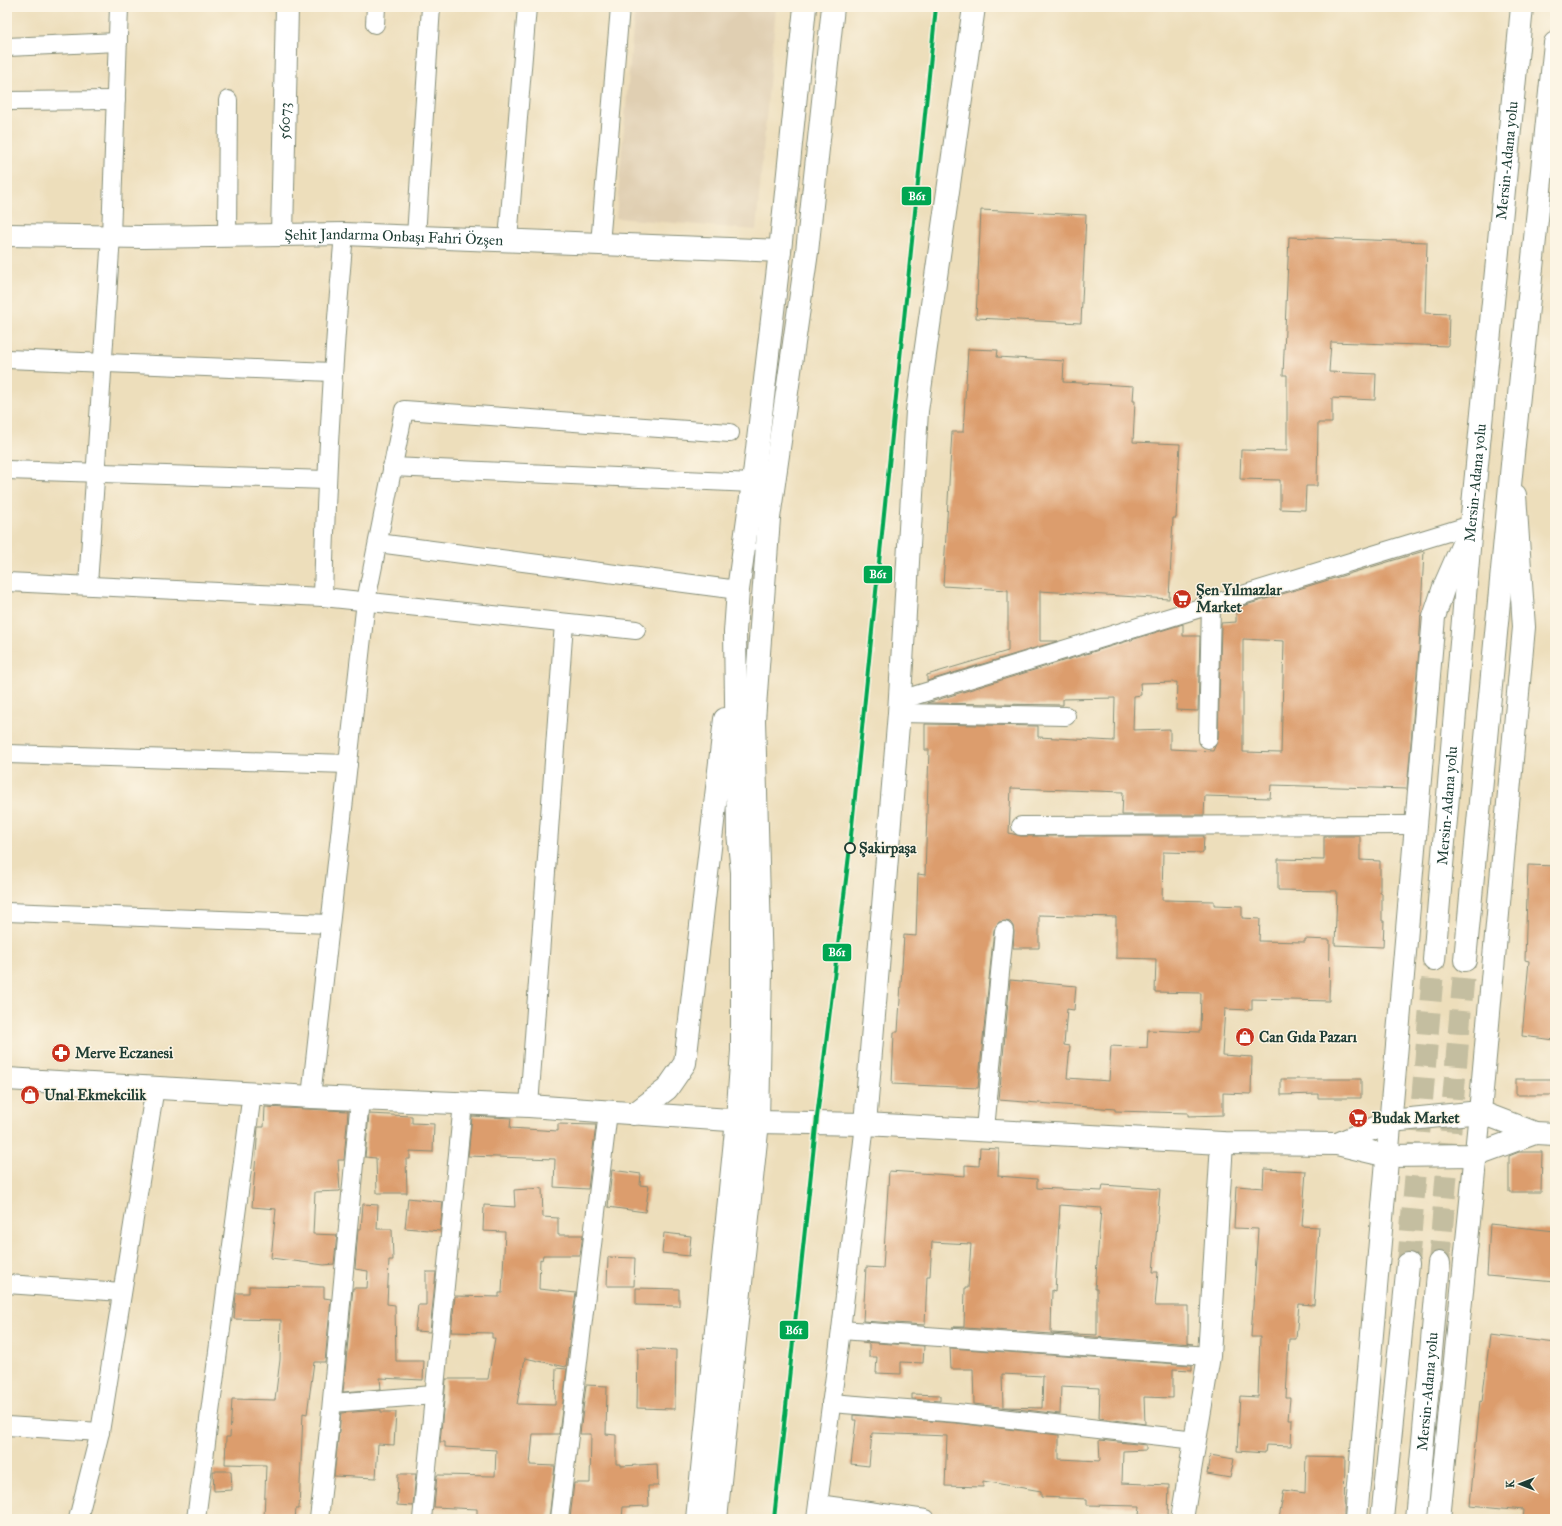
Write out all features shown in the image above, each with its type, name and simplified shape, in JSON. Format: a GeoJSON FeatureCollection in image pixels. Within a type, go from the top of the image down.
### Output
{"type":"FeatureCollection","features":[{"type":"Feature","properties":{"kind":"main road","name":"56073"},"geometry":{"type":"LineString","coordinates":[[282,234],[287,7]]}},
{"type":"Feature","properties":{"kind":"main road"},"geometry":{"type":"LineString","coordinates":[[634,1114],[667,1090],[685,1063],[735,632],[738,590],[753,483],[780,251],[805,7]]}},
{"type":"Feature","properties":{"kind":"main road"},"geometry":{"type":"LineString","coordinates":[[716,1519],[761,971],[755,712],[770,518],[807,252],[833,7]]}},
{"type":"Feature","properties":{"kind":"main road"},"geometry":{"type":"LineString","coordinates":[[865,1124],[899,707],[917,411],[974,7]]}},
{"type":"Feature","properties":{"kind":"main road","name":"Mersin-Adana yolu"},"geometry":{"type":"LineString","coordinates":[[1434,960],[1471,525],[1522,7]]}},
{"type":"Feature","properties":{"kind":"main road"},"geometry":{"type":"LineString","coordinates":[[1465,960],[1513,454],[1555,43]]}},
{"type":"Feature","properties":{"kind":"main road","name":"Şehit Jandarma Onbaşı Fahri Özşen"},"geometry":{"type":"LineString","coordinates":[[7,235],[111,236],[344,234],[780,251]]}},
{"type":"Feature","properties":{"kind":"main road"},"geometry":{"type":"LineString","coordinates":[[1439,1519],[1480,1112],[1524,627],[1513,454]]}},
{"type":"Feature","properties":{"kind":"main road"},"geometry":{"type":"LineString","coordinates":[[1356,1519],[1434,617],[1444,587],[1471,525]]}},
{"type":"Feature","properties":{"kind":"main road"},"geometry":{"type":"LineString","coordinates":[[697,1519],[748,1121],[742,1051],[742,872],[738,833],[735,632]]}},
{"type":"Feature","properties":{"kind":"main road"},"geometry":{"type":"LineString","coordinates":[[7,1079],[311,1097],[530,1106],[748,1121],[985,1129],[1092,1137],[1222,1143],[1336,1144],[1388,1156],[1475,1155],[1545,1134]]}},
{"type":"Feature","properties":{"kind":"main road"},"geometry":{"type":"LineString","coordinates":[[1336,1144],[1391,1121],[1480,1112],[1545,1134]]}},
{"type":"Feature","properties":{"kind":"main road"},"geometry":{"type":"LineString","coordinates":[[1182,1519],[1210,1356],[1222,1143]]}},
{"type":"Feature","properties":{"kind":"main road","name":"Mersin-Adana yolu"},"geometry":{"type":"LineString","coordinates":[[1416,1519],[1439,1263]]}},
{"type":"Feature","properties":{"kind":"main road","name":"Mersin-Adana yolu"},"geometry":{"type":"LineString","coordinates":[[1382,1519],[1408,1264]]}},
{"type":"Feature","properties":{"kind":"street"},"geometry":{"type":"LineString","coordinates":[[88,586],[111,236],[119,7]]}},
{"type":"Feature","properties":{"kind":"street"},"geometry":{"type":"LineString","coordinates":[[416,236],[431,7]]}},
{"type":"Feature","properties":{"kind":"street"},"geometry":{"type":"LineString","coordinates":[[508,240],[527,7]]}},
{"type":"Feature","properties":{"kind":"street"},"geometry":{"type":"LineString","coordinates":[[600,244],[620,7]]}},
{"type":"Feature","properties":{"kind":"street"},"geometry":{"type":"LineString","coordinates":[[7,47],[118,42]]}},
{"type":"Feature","properties":{"kind":"street"},"geometry":{"type":"LineString","coordinates":[[7,101],[116,100]]}},
{"type":"Feature","properties":{"kind":"street"},"geometry":{"type":"LineString","coordinates":[[228,100],[228,235]]}},
{"type":"Feature","properties":{"kind":"street"},"geometry":{"type":"LineString","coordinates":[[323,597],[326,480],[332,372],[344,234]]}},
{"type":"Feature","properties":{"kind":"street"},"geometry":{"type":"LineString","coordinates":[[7,359],[332,372]]}},
{"type":"Feature","properties":{"kind":"street"},"geometry":{"type":"LineString","coordinates":[[311,1097],[366,601],[404,410],[730,433]]}},
{"type":"Feature","properties":{"kind":"street"},"geometry":{"type":"LineString","coordinates":[[392,467],[753,483]]}},
{"type":"Feature","properties":{"kind":"street"},"geometry":{"type":"LineString","coordinates":[[7,470],[326,480]]}},
{"type":"Feature","properties":{"kind":"street"},"geometry":{"type":"LineString","coordinates":[[899,707],[1211,605],[1471,525]]}},
{"type":"Feature","properties":{"kind":"street"},"geometry":{"type":"LineString","coordinates":[[378,543],[738,590]]}},
{"type":"Feature","properties":{"kind":"street"},"geometry":{"type":"LineString","coordinates":[[7,582],[323,597],[636,630]]}},
{"type":"Feature","properties":{"kind":"street"},"geometry":{"type":"LineString","coordinates":[[1208,739],[1211,605]]}},
{"type":"Feature","properties":{"kind":"street"},"geometry":{"type":"LineString","coordinates":[[530,1106],[564,623]]}},
{"type":"Feature","properties":{"kind":"street"},"geometry":{"type":"LineString","coordinates":[[899,707],[1066,716]]}},
{"type":"Feature","properties":{"kind":"street"},"geometry":{"type":"LineString","coordinates":[[7,754],[348,764]]}},
{"type":"Feature","properties":{"kind":"street"},"geometry":{"type":"LineString","coordinates":[[1021,826],[1416,825]]}},
{"type":"Feature","properties":{"kind":"street"},"geometry":{"type":"LineString","coordinates":[[7,912],[330,924]]}},
{"type":"Feature","properties":{"kind":"street"},"geometry":{"type":"LineString","coordinates":[[985,1129],[1004,931]]}},
{"type":"Feature","properties":{"kind":"street"},"geometry":{"type":"LineString","coordinates":[[78,1519],[100,1432],[155,1088]]}},
{"type":"Feature","properties":{"kind":"street"},"geometry":{"type":"LineString","coordinates":[[196,1519],[252,1093]]}},
{"type":"Feature","properties":{"kind":"street"},"geometry":{"type":"LineString","coordinates":[[319,1519],[332,1403],[360,1099]]}},
{"type":"Feature","properties":{"kind":"street"},"geometry":{"type":"LineString","coordinates":[[422,1519],[463,1103]]}},
{"type":"Feature","properties":{"kind":"street"},"geometry":{"type":"LineString","coordinates":[[559,1519],[608,1112]]}},
{"type":"Feature","properties":{"kind":"street"},"geometry":{"type":"LineString","coordinates":[[865,1124],[841,1330],[817,1511],[926,1519]]}},
{"type":"Feature","properties":{"kind":"street"},"geometry":{"type":"LineString","coordinates":[[7,1284],[122,1292]]}},
{"type":"Feature","properties":{"kind":"street"},"geometry":{"type":"LineString","coordinates":[[841,1330],[1210,1356]]}},
{"type":"Feature","properties":{"kind":"street"},"geometry":{"type":"LineString","coordinates":[[332,1403],[434,1395]]}},
{"type":"Feature","properties":{"kind":"street"},"geometry":{"type":"LineString","coordinates":[[831,1404],[957,1412],[1196,1440]]}},
{"type":"Feature","properties":{"kind":"street"},"geometry":{"type":"LineString","coordinates":[[7,1426],[100,1432]]}},
{"type":"Feature","properties":{"kind":"shaded area"},"geometry":{"type":"Polygon","coordinates":[[[635,7],[776,7],[756,230],[616,218],[635,7]]]}},
{"type":"Feature","properties":{"kind":"building"},"geometry":{"type":"Polygon","coordinates":[[[981,210],[1086,215],[1081,323],[976,318],[981,210]]]}},
{"type":"Feature","properties":{"kind":"building"},"geometry":{"type":"Polygon","coordinates":[[[1289,237],[1427,242],[1425,313],[1449,314],[1448,346],[1331,342],[1329,372],[1376,374],[1375,400],[1332,398],[1332,423],[1318,423],[1317,486],[1306,486],[1305,510],[1280,509],[1280,480],[1240,479],[1241,450],[1287,451],[1287,375],[1283,375],[1289,237]]]}},
{"type":"Feature","properties":{"kind":"building"},"geometry":{"type":"Polygon","coordinates":[[[968,349],[998,350],[997,357],[1064,361],[1063,382],[1134,386],[1133,401],[1135,401],[1133,442],[1180,444],[1176,518],[1173,518],[1169,599],[1040,591],[1040,641],[1058,641],[927,681],[927,675],[1008,651],[1008,590],[943,586],[952,432],[963,432],[968,349]]]}},
{"type":"Feature","properties":{"kind":"building"},"geometry":{"type":"Polygon","coordinates":[[[1424,551],[1419,650],[1407,789],[1271,785],[1270,798],[1205,796],[1204,815],[1122,815],[1123,792],[1011,788],[1009,833],[1021,836],[1204,836],[1203,853],[1163,852],[1162,900],[1214,901],[1214,905],[1242,906],[1242,918],[1260,919],[1259,941],[1305,942],[1305,939],[1330,940],[1329,1001],[1252,999],[1252,1010],[1225,1009],[1222,1055],[1252,1057],[1251,1094],[1223,1093],[1223,1115],[1188,1116],[1188,1113],[1115,1111],[1115,1109],[999,1100],[1010,980],[1076,986],[1074,1010],[1067,1009],[1064,1045],[1070,1046],[1067,1078],[1109,1081],[1111,1046],[1147,1048],[1148,1030],[1200,1032],[1201,993],[1155,992],[1156,959],[1116,958],[1116,917],[1039,915],[1039,948],[1013,948],[1013,926],[1010,922],[999,922],[994,930],[978,1088],[892,1084],[894,1032],[898,1032],[904,935],[916,936],[918,874],[925,875],[929,750],[925,750],[925,724],[1038,726],[1038,737],[1114,741],[1115,698],[1063,699],[1063,705],[927,703],[1183,624],[1183,636],[1200,636],[1198,711],[1176,710],[1177,682],[1140,683],[1141,695],[1134,696],[1133,730],[1170,729],[1170,749],[1213,751],[1218,739],[1221,623],[1236,622],[1236,608],[1424,551]],[[1243,639],[1243,752],[1281,753],[1284,641],[1243,639]]]}},
{"type":"Feature","properties":{"kind":"building"},"geometry":{"type":"Polygon","coordinates":[[[1324,836],[1360,836],[1360,860],[1380,861],[1380,893],[1382,893],[1382,921],[1384,921],[1383,947],[1335,945],[1337,891],[1278,890],[1278,859],[1324,860],[1324,836]]]}},
{"type":"Feature","properties":{"kind":"building"},"geometry":{"type":"Polygon","coordinates":[[[1528,865],[1555,866],[1555,1040],[1522,1036],[1529,961],[1525,960],[1528,865]]]}},
{"type":"Feature","properties":{"kind":"building"},"geometry":{"type":"Polygon","coordinates":[[[1281,1079],[1361,1079],[1361,1098],[1318,1098],[1318,1094],[1281,1095],[1281,1079]]]}},
{"type":"Feature","properties":{"kind":"building"},"geometry":{"type":"Polygon","coordinates":[[[1516,1079],[1555,1079],[1555,1095],[1516,1095],[1516,1079]]]}},
{"type":"Feature","properties":{"kind":"building"},"geometry":{"type":"Polygon","coordinates":[[[265,1107],[348,1111],[344,1160],[338,1160],[340,1191],[315,1192],[313,1234],[337,1235],[334,1264],[324,1265],[271,1258],[276,1209],[252,1207],[258,1127],[264,1127],[265,1107]]]}},
{"type":"Feature","properties":{"kind":"building"},"geometry":{"type":"Polygon","coordinates":[[[369,1114],[412,1116],[412,1123],[434,1124],[433,1152],[410,1151],[410,1159],[406,1159],[407,1193],[377,1193],[376,1158],[365,1157],[369,1114]]]}},
{"type":"Feature","properties":{"kind":"building"},"geometry":{"type":"Polygon","coordinates":[[[472,1116],[511,1118],[510,1128],[558,1131],[558,1124],[596,1125],[588,1189],[554,1187],[555,1159],[468,1156],[472,1116]]]}},
{"type":"Feature","properties":{"kind":"building"},"geometry":{"type":"Polygon","coordinates":[[[980,1148],[999,1149],[998,1176],[1037,1179],[1037,1188],[1102,1191],[1103,1185],[1160,1189],[1153,1272],[1158,1272],[1155,1306],[1188,1306],[1188,1343],[1193,1344],[952,1327],[964,1327],[965,1288],[968,1288],[971,1244],[932,1242],[930,1276],[927,1276],[925,1325],[863,1321],[866,1267],[883,1268],[889,1171],[965,1176],[965,1165],[979,1166],[980,1148]],[[1060,1205],[1055,1291],[1052,1290],[1051,1333],[1097,1335],[1097,1289],[1095,1289],[1101,1208],[1060,1205]]]}},
{"type":"Feature","properties":{"kind":"building"},"geometry":{"type":"Polygon","coordinates":[[[1519,1152],[1542,1152],[1541,1192],[1509,1192],[1509,1156],[1519,1152]]]}},
{"type":"Feature","properties":{"kind":"building"},"geometry":{"type":"Polygon","coordinates":[[[1264,1169],[1306,1171],[1302,1226],[1319,1227],[1314,1305],[1299,1304],[1296,1339],[1289,1339],[1286,1398],[1290,1398],[1288,1420],[1292,1420],[1291,1446],[1266,1445],[1265,1453],[1237,1451],[1240,1396],[1258,1397],[1260,1337],[1251,1337],[1258,1229],[1234,1228],[1236,1186],[1263,1188],[1264,1169]]]}},
{"type":"Feature","properties":{"kind":"building"},"geometry":{"type":"Polygon","coordinates":[[[612,1170],[641,1174],[640,1185],[649,1186],[645,1212],[608,1207],[612,1170]]]}},
{"type":"Feature","properties":{"kind":"building"},"geometry":{"type":"Polygon","coordinates":[[[542,1188],[543,1217],[558,1218],[558,1235],[583,1235],[580,1255],[543,1255],[542,1260],[540,1259],[539,1289],[576,1293],[566,1367],[525,1358],[517,1404],[555,1405],[556,1368],[567,1369],[559,1434],[533,1434],[530,1465],[555,1466],[549,1519],[477,1519],[477,1509],[434,1507],[437,1475],[495,1476],[496,1450],[445,1447],[445,1442],[440,1442],[446,1379],[488,1379],[495,1338],[492,1338],[492,1333],[451,1332],[455,1296],[499,1297],[499,1293],[502,1293],[505,1232],[483,1231],[484,1205],[515,1207],[514,1190],[542,1188]]]}},
{"type":"Feature","properties":{"kind":"building"},"geometry":{"type":"Polygon","coordinates":[[[408,1198],[443,1202],[440,1231],[405,1228],[408,1198]]]}},
{"type":"Feature","properties":{"kind":"building"},"geometry":{"type":"Polygon","coordinates":[[[363,1204],[378,1205],[377,1229],[392,1229],[393,1260],[389,1260],[387,1304],[395,1305],[396,1361],[424,1361],[423,1380],[380,1378],[381,1389],[343,1392],[353,1288],[367,1288],[368,1271],[355,1269],[358,1229],[361,1229],[363,1204]]]}},
{"type":"Feature","properties":{"kind":"building"},"geometry":{"type":"Polygon","coordinates":[[[1490,1224],[1555,1231],[1555,1282],[1487,1276],[1490,1224]]]}},
{"type":"Feature","properties":{"kind":"building"},"geometry":{"type":"Polygon","coordinates":[[[664,1233],[691,1236],[689,1256],[662,1253],[664,1233]]]}},
{"type":"Feature","properties":{"kind":"building"},"geometry":{"type":"Polygon","coordinates":[[[608,1257],[635,1258],[634,1286],[607,1286],[608,1257]]]}},
{"type":"Feature","properties":{"kind":"building"},"geometry":{"type":"Polygon","coordinates":[[[426,1272],[436,1272],[430,1332],[415,1331],[418,1305],[426,1305],[426,1272]]]}},
{"type":"Feature","properties":{"kind":"building"},"geometry":{"type":"Polygon","coordinates":[[[249,1286],[324,1287],[324,1298],[331,1299],[325,1362],[314,1362],[307,1414],[303,1413],[299,1509],[296,1509],[295,1519],[264,1519],[266,1465],[225,1464],[226,1437],[230,1437],[232,1399],[275,1400],[280,1360],[281,1320],[234,1319],[236,1293],[249,1293],[249,1286]]]}},
{"type":"Feature","properties":{"kind":"building"},"geometry":{"type":"Polygon","coordinates":[[[636,1288],[679,1289],[679,1306],[636,1305],[636,1288]]]}},
{"type":"Feature","properties":{"kind":"building"},"geometry":{"type":"Polygon","coordinates":[[[1490,1335],[1555,1343],[1555,1519],[1523,1519],[1524,1510],[1470,1505],[1480,1401],[1482,1402],[1490,1335]]]}},
{"type":"Feature","properties":{"kind":"building"},"geometry":{"type":"Polygon","coordinates":[[[862,1342],[924,1346],[923,1363],[901,1362],[901,1374],[876,1373],[877,1357],[869,1357],[869,1344],[862,1342]]]}},
{"type":"Feature","properties":{"kind":"building"},"geometry":{"type":"Polygon","coordinates":[[[638,1348],[676,1350],[675,1409],[637,1408],[638,1348]]]}},
{"type":"Feature","properties":{"kind":"building"},"geometry":{"type":"Polygon","coordinates":[[[950,1348],[1192,1365],[1192,1370],[1173,1369],[1173,1398],[1144,1397],[1145,1424],[1099,1418],[1100,1388],[1061,1386],[1060,1414],[974,1404],[973,1369],[951,1369],[950,1348]],[[1002,1374],[1003,1407],[1042,1408],[1043,1376],[1002,1374]]]}},
{"type":"Feature","properties":{"kind":"building"},"geometry":{"type":"Polygon","coordinates":[[[586,1385],[607,1386],[606,1434],[616,1435],[616,1464],[621,1464],[621,1466],[657,1464],[658,1486],[648,1486],[649,1506],[623,1507],[622,1519],[570,1519],[574,1483],[590,1483],[591,1434],[580,1434],[586,1385]]]}},
{"type":"Feature","properties":{"kind":"building"},"geometry":{"type":"Polygon","coordinates":[[[912,1394],[940,1395],[940,1401],[912,1399],[912,1394]]]}},
{"type":"Feature","properties":{"kind":"building"},"geometry":{"type":"Polygon","coordinates":[[[381,1410],[381,1412],[396,1412],[394,1445],[378,1444],[376,1478],[334,1476],[341,1413],[381,1410]]]}},
{"type":"Feature","properties":{"kind":"building"},"geometry":{"type":"Polygon","coordinates":[[[853,1415],[956,1423],[1059,1435],[1059,1459],[1100,1461],[1099,1440],[1146,1445],[1146,1450],[1123,1451],[1122,1483],[1169,1485],[1168,1516],[1139,1515],[1140,1506],[1087,1505],[1087,1499],[1041,1497],[1041,1491],[983,1481],[983,1487],[945,1486],[947,1436],[872,1433],[869,1466],[851,1464],[856,1420],[853,1420],[853,1415]]]}},
{"type":"Feature","properties":{"kind":"building"},"geometry":{"type":"Polygon","coordinates":[[[1210,1455],[1234,1459],[1230,1478],[1207,1474],[1210,1455]]]}},
{"type":"Feature","properties":{"kind":"building"},"geometry":{"type":"Polygon","coordinates":[[[1306,1456],[1345,1457],[1344,1519],[1279,1519],[1284,1490],[1305,1493],[1306,1456]]]}},
{"type":"Feature","properties":{"kind":"building"},"geometry":{"type":"Polygon","coordinates":[[[213,1471],[231,1471],[232,1490],[214,1491],[213,1471]]]}},
{"type":"Feature","properties":{"kind":"building"},"geometry":{"type":"Polygon","coordinates":[[[398,1474],[416,1474],[413,1506],[397,1505],[398,1474]]]}},
{"type":"Feature","properties":{"kind":"tunnel"},"geometry":{"type":"LineString","coordinates":[[1408,1264],[1434,960]]}},
{"type":"Feature","properties":{"kind":"tunnel"},"geometry":{"type":"LineString","coordinates":[[1439,1263],[1465,960]]}},
{"type":"Feature","properties":{"kind":"transit line","name":"B61"},"geometry":{"type":"LineString","coordinates":[[774,1519],[817,1117],[849,855],[936,7]]}},
{"type":"Feature","properties":{"kind":"place","name":"Şen Yılmazlar Market"},"geometry":{"type":"Point","coordinates":[1182,599]}},
{"type":"Feature","properties":{"kind":"place","name":"Şakirpaşa"},"geometry":{"type":"Point","coordinates":[850,848]}},
{"type":"Feature","properties":{"kind":"place","name":"Can Gıda Pazarı"},"geometry":{"type":"Point","coordinates":[1245,1037]}},
{"type":"Feature","properties":{"kind":"place","name":"Merve Eczanesi"},"geometry":{"type":"Point","coordinates":[61,1053]}},
{"type":"Feature","properties":{"kind":"place","name":"Unal Ekmekcilik"},"geometry":{"type":"Point","coordinates":[30,1095]}},
{"type":"Feature","properties":{"kind":"place","name":"Budak Market"},"geometry":{"type":"Point","coordinates":[1358,1118]}}]}
